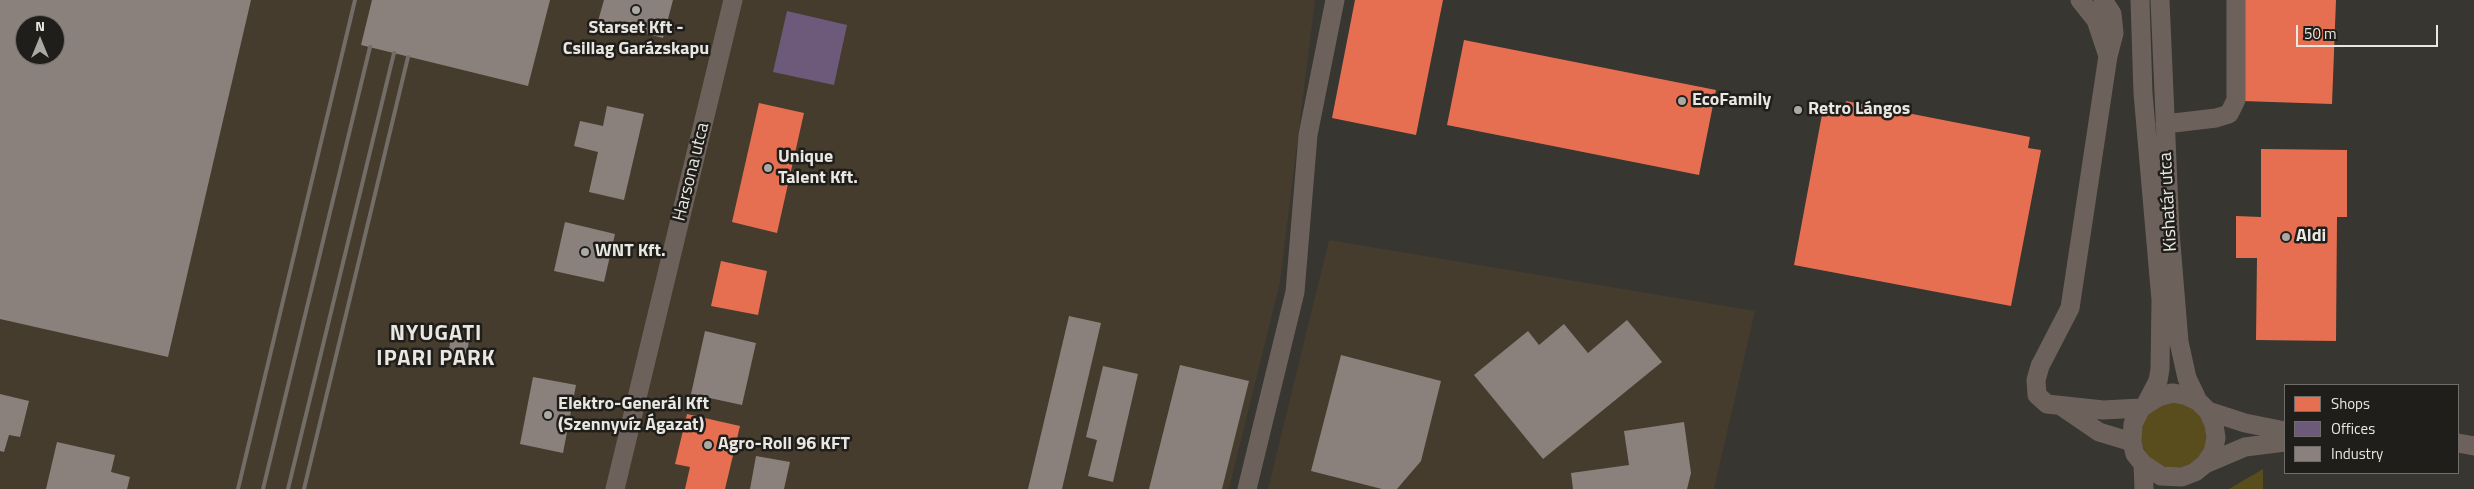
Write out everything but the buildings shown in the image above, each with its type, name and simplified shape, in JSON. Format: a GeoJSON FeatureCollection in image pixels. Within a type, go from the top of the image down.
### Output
{"type":"FeatureCollection","features":[{"type":"Feature","properties":{"kind":"street","name":"Harsona utca"},"geometry":{"type":"LineString","coordinates":[[615,489],[733,0]]}},
{"type":"Feature","properties":{"kind":"street"},"geometry":{"type":"LineString","coordinates":[[1247,489],[1294,292],[1308,135],[1335,0]]}},
{"type":"Feature","properties":{"kind":"street"},"geometry":{"type":"LineString","coordinates":[[2080,0],[2096,20],[2108,56]]}},
{"type":"Feature","properties":{"kind":"street"},"geometry":{"type":"LineString","coordinates":[[2103,0],[2112,14],[2114,24],[2070,308],[2040,366],[2036,380],[2037,395],[2047,404],[2103,410],[2144,406]]}},
{"type":"Feature","properties":{"kind":"street","name":"Kishatár utca"},"geometry":{"type":"LineString","coordinates":[[2140,0],[2142,93],[2161,300],[2160,369],[2158,381],[2144,406]]}},
{"type":"Feature","properties":{"kind":"street","name":"Kishatár utca"},"geometry":{"type":"LineString","coordinates":[[2160,0],[2164,124],[2179,342],[2187,378],[2203,406]]}},
{"type":"Feature","properties":{"kind":"street"},"geometry":{"type":"LineString","coordinates":[[2164,124],[2216,118],[2229,114],[2236,100],[2236,0]]}},
{"type":"Feature","properties":{"kind":"street"},"geometry":{"type":"LineString","coordinates":[[2144,489],[2142,464],[2132,442],[2133,424],[2144,406],[2158,397],[2172,393],[2185,395],[2203,406],[2245,423],[2284,431]]}},
{"type":"Feature","properties":{"kind":"street"},"geometry":{"type":"LineString","coordinates":[[2060,405],[2099,432],[2132,442]]}},
{"type":"Feature","properties":{"kind":"street"},"geometry":{"type":"LineString","coordinates":[[2203,406],[2214,424],[2216,438],[2213,452],[2205,464]]}},
{"type":"Feature","properties":{"kind":"street"},"geometry":{"type":"LineString","coordinates":[[2459,438],[2474,435]]}},
{"type":"Feature","properties":{"kind":"street"},"geometry":{"type":"LineString","coordinates":[[2142,464],[2161,476],[2180,483],[2205,464],[2245,447],[2284,442]]}},
{"type":"Feature","properties":{"kind":"street"},"geometry":{"type":"LineString","coordinates":[[2459,443],[2474,446]]}},
{"type":"Feature","properties":{"kind":"shaded area"},"geometry":{"type":"Polygon","coordinates":[[[0,0],[1315,0],[1280,282],[1229,489],[0,489],[0,0]]]}},
{"type":"Feature","properties":{"kind":"shaded area"},"geometry":{"type":"Polygon","coordinates":[[[1329,240],[1755,311],[1714,489],[1268,489],[1329,240]]]}},
{"type":"Feature","properties":{"kind":"shaded area"},"geometry":{"type":"Polygon","coordinates":[[[2168,402],[2180,402],[2192,407],[2202,417],[2207,429],[2205,448],[2192,463],[2180,468],[2168,468],[2156,463],[2146,453],[2141,441],[2141,429],[2146,417],[2156,407],[2168,402]]]}},
{"type":"Feature","properties":{"kind":"shaded area"},"geometry":{"type":"Polygon","coordinates":[[[2263,469],[2263,489],[2229,489],[2263,469]]]}},
{"type":"Feature","properties":{"kind":"railway"},"geometry":{"type":"LineString","coordinates":[[238,489],[355,0]]}},
{"type":"Feature","properties":{"kind":"railway"},"geometry":{"type":"LineString","coordinates":[[263,489],[370,47]]}},
{"type":"Feature","properties":{"kind":"railway"},"geometry":{"type":"LineString","coordinates":[[288,489],[394,53]]}},
{"type":"Feature","properties":{"kind":"railway"},"geometry":{"type":"LineString","coordinates":[[304,489],[408,57]]}},
{"type":"Feature","properties":{"kind":"place","name":"Starset Kft - Csillag Garázskapu"},"geometry":{"type":"Point","coordinates":[636,10]}},
{"type":"Feature","properties":{"kind":"place","name":"EcoFamily"},"geometry":{"type":"Point","coordinates":[1682,101]}},
{"type":"Feature","properties":{"kind":"place","name":"Retro Lángos"},"geometry":{"type":"Point","coordinates":[1798,110]}},
{"type":"Feature","properties":{"kind":"place","name":"Unique Talent Kft."},"geometry":{"type":"Point","coordinates":[768,168]}},
{"type":"Feature","properties":{"kind":"place","name":"Aldi"},"geometry":{"type":"Point","coordinates":[2286,237]}},
{"type":"Feature","properties":{"kind":"place","name":"WNT Kft."},"geometry":{"type":"Point","coordinates":[585,252]}},
{"type":"Feature","properties":{"kind":"place","name":"Elektro-Generál Kft (Szennyvíz Ágazat)"},"geometry":{"type":"Point","coordinates":[548,415]}},
{"type":"Feature","properties":{"kind":"place","name":"Agro-Roll 96 KFT"},"geometry":{"type":"Point","coordinates":[708,445]}},
{"type":"Feature","properties":{"kind":"district","name":"NYUGATI IPARI PARK"},"geometry":{"type":"Point","coordinates":[436,348]}}]}
